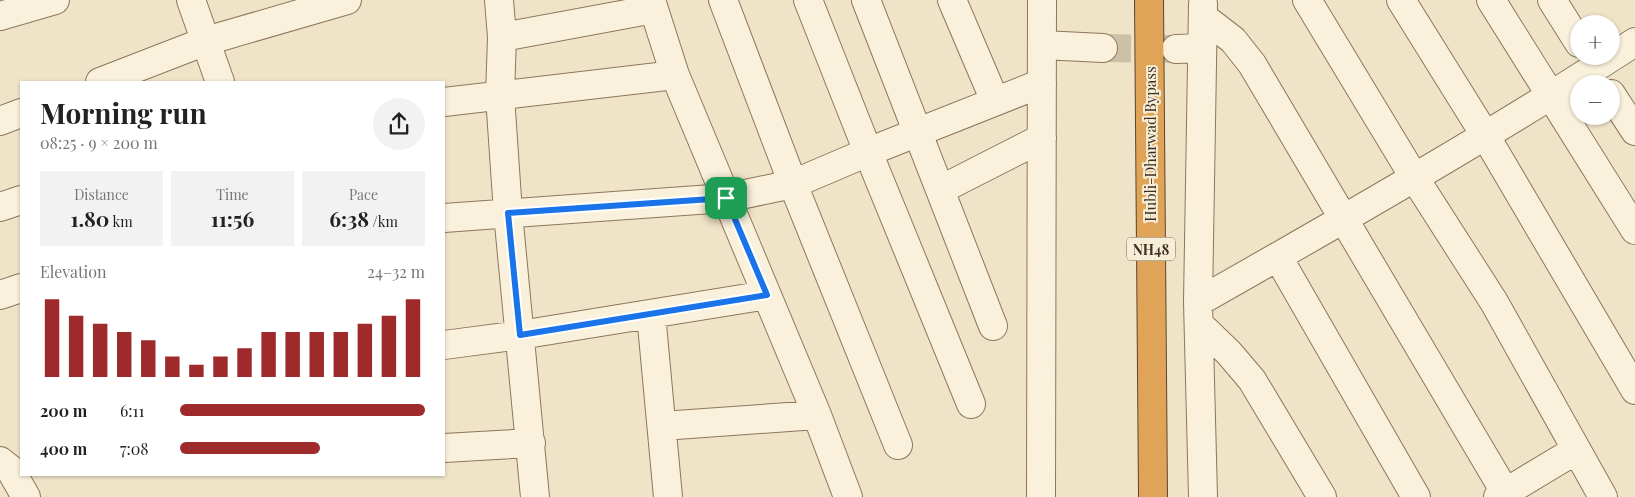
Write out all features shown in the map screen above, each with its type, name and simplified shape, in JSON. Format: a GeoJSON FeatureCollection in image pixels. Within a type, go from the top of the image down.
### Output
{"type":"FeatureCollection","features":[{"type":"Feature","properties":{"kind":"highway","name":"Hubli-Dharwad Bypass"},"geometry":{"type":"LineString","coordinates":[[1149,0],[1153,497]]}},
{"type":"Feature","properties":{"kind":"street"},"geometry":{"type":"LineString","coordinates":[[0,16],[55,0]]}},
{"type":"Feature","properties":{"kind":"street"},"geometry":{"type":"LineString","coordinates":[[191,0],[220,81]]}},
{"type":"Feature","properties":{"kind":"street"},"geometry":{"type":"LineString","coordinates":[[103,81],[206,41],[347,0]]}},
{"type":"Feature","properties":{"kind":"street"},"geometry":{"type":"LineString","coordinates":[[499,0],[502,38],[500,96],[508,213],[535,497]]}},
{"type":"Feature","properties":{"kind":"street"},"geometry":{"type":"LineString","coordinates":[[723,0],[793,184],[898,445]]}},
{"type":"Feature","properties":{"kind":"street"},"geometry":{"type":"LineString","coordinates":[[808,0],[971,404]]}},
{"type":"Feature","properties":{"kind":"street"},"geometry":{"type":"LineString","coordinates":[[866,0],[993,326]]}},
{"type":"Feature","properties":{"kind":"street"},"geometry":{"type":"LineString","coordinates":[[952,0],[995,101]]}},
{"type":"Feature","properties":{"kind":"street"},"geometry":{"type":"LineString","coordinates":[[1041,497],[1042,0]]}},
{"type":"Feature","properties":{"kind":"street"},"geometry":{"type":"LineString","coordinates":[[1307,0],[1414,177],[1494,302],[1603,497]]}},
{"type":"Feature","properties":{"kind":"street"},"geometry":{"type":"LineString","coordinates":[[1401,0],[1485,135],[1635,390]]}},
{"type":"Feature","properties":{"kind":"street"},"geometry":{"type":"LineString","coordinates":[[1491,0],[1635,230]]}},
{"type":"Feature","properties":{"kind":"street"},"geometry":{"type":"LineString","coordinates":[[1552,0],[1570,29]]}},
{"type":"Feature","properties":{"kind":"street"},"geometry":{"type":"LineString","coordinates":[[502,38],[653,5],[675,75],[817,415],[848,497]]}},
{"type":"Feature","properties":{"kind":"street"},"geometry":{"type":"LineString","coordinates":[[1204,5],[1252,64],[1344,218],[1504,496],[1576,450]]}},
{"type":"Feature","properties":{"kind":"street"},"geometry":{"type":"LineString","coordinates":[[1204,5],[1189,48],[1203,486],[1221,497]]}},
{"type":"Feature","properties":{"kind":"street"},"geometry":{"type":"LineString","coordinates":[[1199,314],[1278,257],[1596,69],[1635,42]]}},
{"type":"Feature","properties":{"kind":"street"},"geometry":{"type":"LineString","coordinates":[[1042,45],[1103,48]]}},
{"type":"Feature","properties":{"kind":"street"},"geometry":{"type":"LineString","coordinates":[[445,102],[675,75]]}},
{"type":"Feature","properties":{"kind":"street"},"geometry":{"type":"LineString","coordinates":[[445,218],[726,198],[793,184],[1042,82]]}},
{"type":"Feature","properties":{"kind":"street"},"geometry":{"type":"LineString","coordinates":[[1620,108],[1635,131]]}},
{"type":"Feature","properties":{"kind":"street"},"geometry":{"type":"LineString","coordinates":[[0,121],[20,113]]}},
{"type":"Feature","properties":{"kind":"street"},"geometry":{"type":"LineString","coordinates":[[940,190],[1042,138]]}},
{"type":"Feature","properties":{"kind":"street"},"geometry":{"type":"LineString","coordinates":[[0,207],[20,200]]}},
{"type":"Feature","properties":{"kind":"street"},"geometry":{"type":"LineString","coordinates":[[1278,257],[1416,497]]}},
{"type":"Feature","properties":{"kind":"street"},"geometry":{"type":"LineString","coordinates":[[0,295],[20,288]]}},
{"type":"Feature","properties":{"kind":"street"},"geometry":{"type":"LineString","coordinates":[[445,345],[520,335],[767,295]]}},
{"type":"Feature","properties":{"kind":"street"},"geometry":{"type":"LineString","coordinates":[[650,314],[668,497]]}},
{"type":"Feature","properties":{"kind":"street"},"geometry":{"type":"LineString","coordinates":[[1199,314],[1252,380],[1322,497]]}},
{"type":"Feature","properties":{"kind":"street"},"geometry":{"type":"LineString","coordinates":[[662,426],[817,415]]}},
{"type":"Feature","properties":{"kind":"street"},"geometry":{"type":"LineString","coordinates":[[445,448],[530,443]]}},
{"type":"Feature","properties":{"kind":"street"},"geometry":{"type":"LineString","coordinates":[[0,461],[10,469],[26,497]]}},
{"type":"Feature","properties":{"kind":"tunnel"},"geometry":{"type":"LineString","coordinates":[[1103,48],[1172,49]]}},
{"type":"Feature","properties":{"kind":"route"},"geometry":{"type":"LineString","coordinates":[[726,198],[767,295],[520,335],[508,213],[726,198]]}}]}
